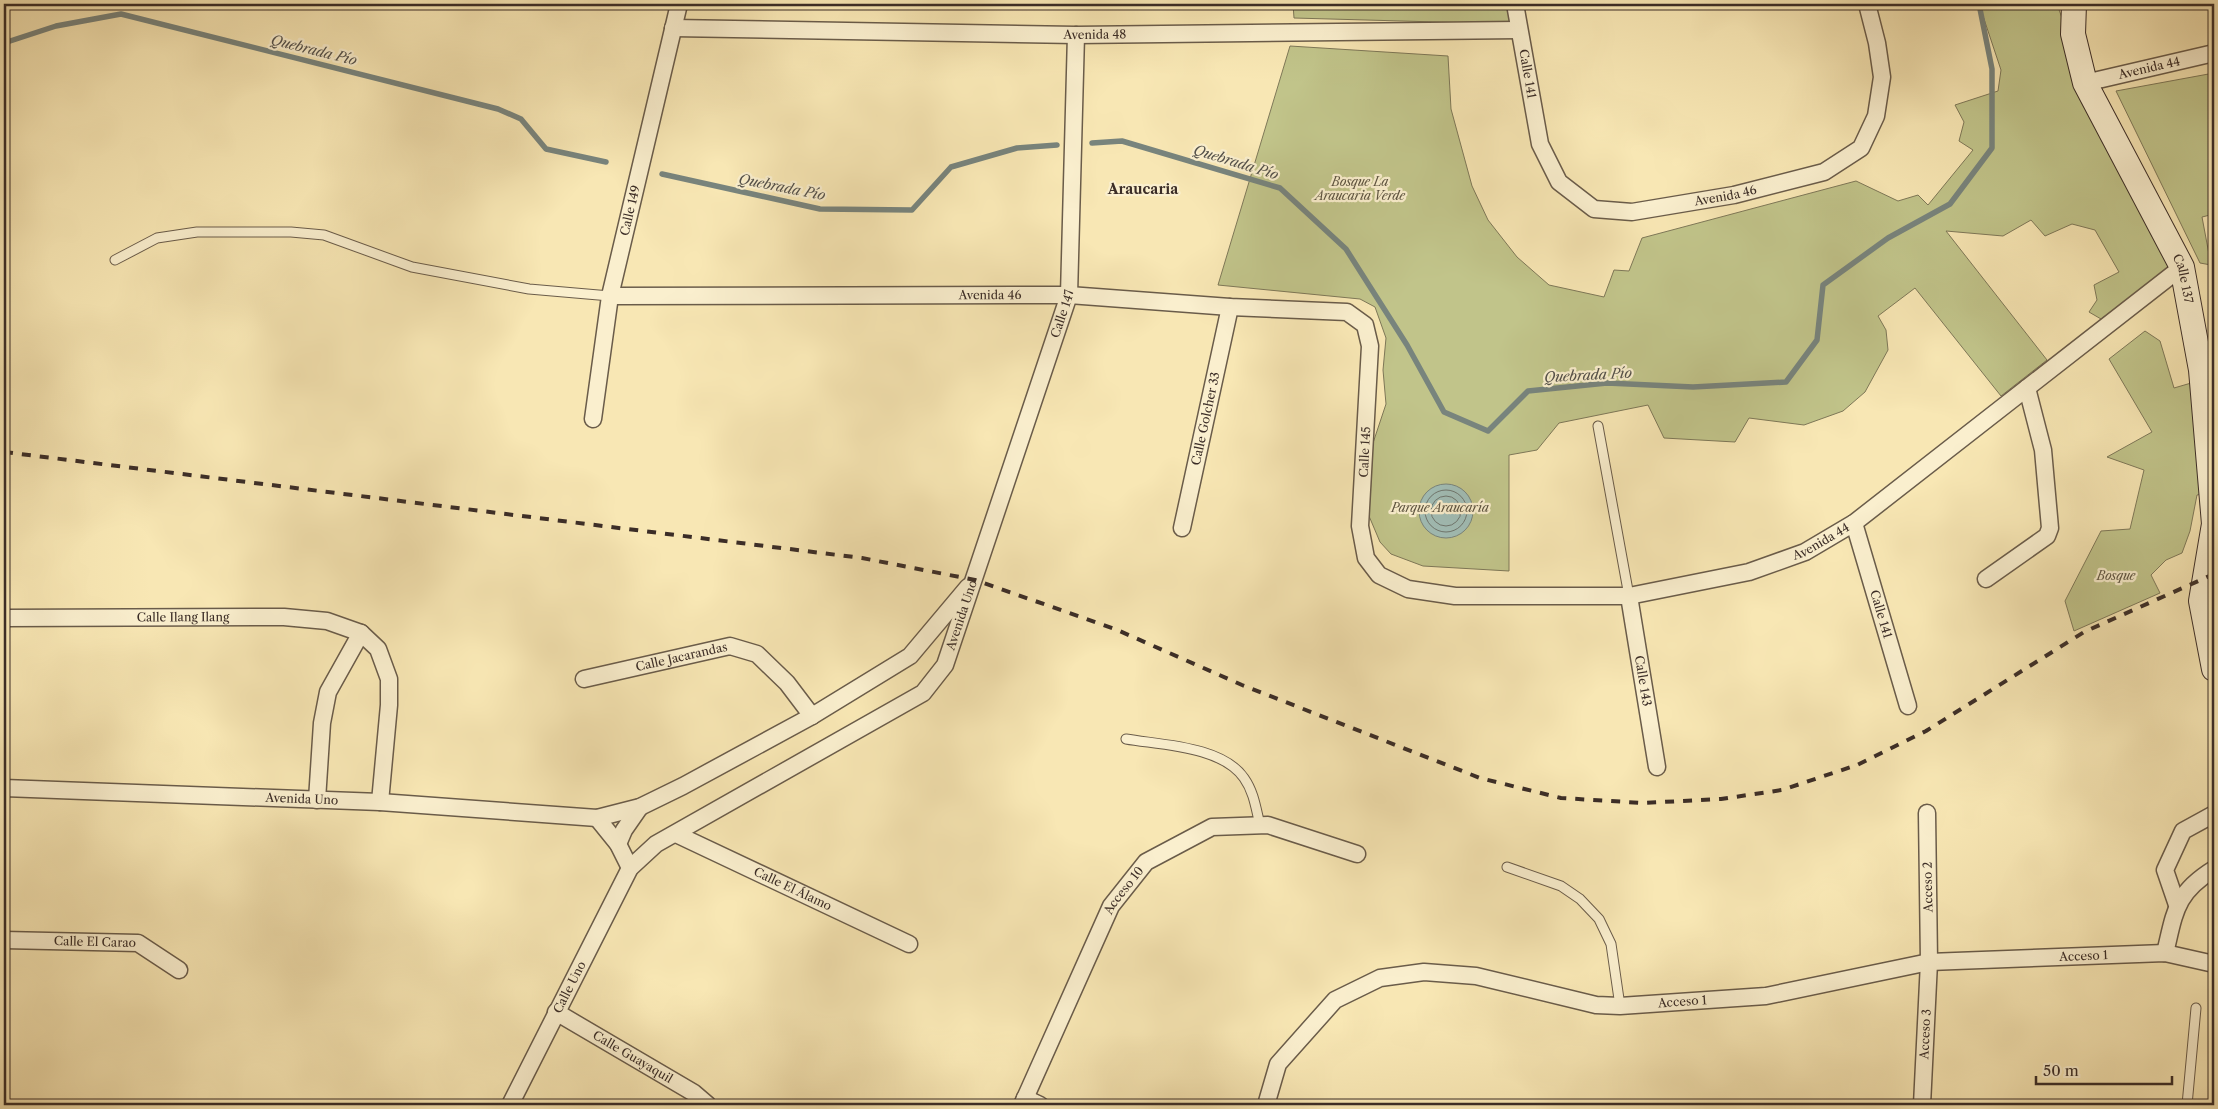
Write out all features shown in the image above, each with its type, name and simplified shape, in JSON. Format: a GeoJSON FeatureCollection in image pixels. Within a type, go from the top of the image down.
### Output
{"type":"FeatureCollection","features":[{"type":"Feature","properties":{"kind":"street","name":"Calle 149"},"geometry":{"type":"LineString","coordinates":[[594,419],[610,296],[679,4]]}},
{"type":"Feature","properties":{"kind":"street","name":"Calle 141"},"geometry":{"type":"LineString","coordinates":[[1514,4],[1540,144]]}},
{"type":"Feature","properties":{"kind":"street","name":"Avenida 46"},"geometry":{"type":"LineString","coordinates":[[1540,144],[1559,182],[1594,209],[1632,212],[1734,195],[1824,172],[1861,148],[1876,116],[1882,77],[1878,43],[1867,4]]}},
{"type":"Feature","properties":{"kind":"street","name":"Calle 137"},"geometry":{"type":"LineString","coordinates":[[2074,4],[2073,34],[2085,83],[2182,267],[2208,369],[2214,524],[2201,601],[2214,669]]}},
{"type":"Feature","properties":{"kind":"street","name":"Avenida 48"},"geometry":{"type":"LineString","coordinates":[[673,28],[1076,35],[1519,30]]}},
{"type":"Feature","properties":{"kind":"street","name":"Calle 147"},"geometry":{"type":"LineString","coordinates":[[975,580],[1069,295],[1076,35]]}},
{"type":"Feature","properties":{"kind":"street","name":"Avenida 44"},"geometry":{"type":"LineString","coordinates":[[2085,83],[2214,54]]}},
{"type":"Feature","properties":{"kind":"street","name":"Avenida 44"},"geometry":{"type":"LineString","coordinates":[[1379,575],[1408,588],[1454,596],[1628,596],[1749,572],[1805,552],[1854,523],[2182,267]]}},
{"type":"Feature","properties":{"kind":"street","name":"Avenida 46"},"geometry":{"type":"LineString","coordinates":[[610,296],[1069,295],[1230,308],[1347,312],[1365,325]]}},
{"type":"Feature","properties":{"kind":"street","name":"Calle Golcher 33"},"geometry":{"type":"LineString","coordinates":[[1182,528],[1230,308]]}},
{"type":"Feature","properties":{"kind":"street","name":"Calle 145"},"geometry":{"type":"LineString","coordinates":[[1365,325],[1370,346],[1360,526],[1366,558],[1379,575]]}},
{"type":"Feature","properties":{"kind":"street"},"geometry":{"type":"LineString","coordinates":[[1986,579],[2047,536],[2050,528],[2044,450],[2026,388]]}},
{"type":"Feature","properties":{"kind":"street","name":"Calle 141"},"geometry":{"type":"LineString","coordinates":[[1854,523],[1908,706]]}},
{"type":"Feature","properties":{"kind":"street","name":"Avenida Uno"},"geometry":{"type":"LineString","coordinates":[[4,788],[380,802],[597,818],[640,807],[812,716],[910,656],[975,580]]}},
{"type":"Feature","properties":{"kind":"street","name":"Avenida Uno"},"geometry":{"type":"LineString","coordinates":[[630,868],[656,844],[923,693],[946,665],[975,580]]}},
{"type":"Feature","properties":{"kind":"street","name":"Calle 143"},"geometry":{"type":"LineString","coordinates":[[1628,596],[1657,767]]}},
{"type":"Feature","properties":{"kind":"street","name":"Calle Ilang Ilang"},"geometry":{"type":"LineString","coordinates":[[4,618],[284,617],[327,621],[361,632],[378,648],[389,680],[389,704],[380,802]]}},
{"type":"Feature","properties":{"kind":"street"},"geometry":{"type":"LineString","coordinates":[[317,800],[322,723],[328,692],[361,632]]}},
{"type":"Feature","properties":{"kind":"street","name":"Calle Jacarandas"},"geometry":{"type":"LineString","coordinates":[[584,679],[730,646],[757,654],[787,684],[812,716]]}},
{"type":"Feature","properties":{"kind":"street"},"geometry":{"type":"LineString","coordinates":[[619,847],[624,830],[640,807]]}},
{"type":"Feature","properties":{"kind":"street","name":"Acceso 2"},"geometry":{"type":"LineString","coordinates":[[1927,813],[1929,962]]}},
{"type":"Feature","properties":{"kind":"street"},"geometry":{"type":"LineString","coordinates":[[2176,905],[2165,870],[2183,831],[2214,814]]}},
{"type":"Feature","properties":{"kind":"street"},"geometry":{"type":"LineString","coordinates":[[597,818],[619,847],[630,868]]}},
{"type":"Feature","properties":{"kind":"street","name":"Acceso 10"},"geometry":{"type":"LineString","coordinates":[[1023,1102],[1111,906],[1146,862],[1212,827],[1260,825],[1268,825],[1357,854]]}},
{"type":"Feature","properties":{"kind":"street","name":"Calle El Álamo"},"geometry":{"type":"LineString","coordinates":[[676,834],[909,944]]}},
{"type":"Feature","properties":{"kind":"street"},"geometry":{"type":"LineString","coordinates":[[619,847],[632,851],[656,844]]}},
{"type":"Feature","properties":{"kind":"street","name":"Calle Uno"},"geometry":{"type":"LineString","coordinates":[[510,1105],[630,868]]}},
{"type":"Feature","properties":{"kind":"street"},"geometry":{"type":"LineString","coordinates":[[2165,953],[2176,905],[2198,879],[2214,869]]}},
{"type":"Feature","properties":{"kind":"street","name":"Calle El Carao"},"geometry":{"type":"LineString","coordinates":[[4,940],[138,942],[179,970]]}},
{"type":"Feature","properties":{"kind":"street","name":"Acceso 1"},"geometry":{"type":"LineString","coordinates":[[1266,1105],[1278,1064],[1334,1000],[1380,978],[1424,972],[1476,976],[1596,1005],[1620,1006],[1766,996],[1929,962],[2165,953],[2214,964]]}},
{"type":"Feature","properties":{"kind":"street","name":"Acceso 3"},"geometry":{"type":"LineString","coordinates":[[1922,1105],[1929,962]]}},
{"type":"Feature","properties":{"kind":"street","name":"Calle Guayaquil"},"geometry":{"type":"LineString","coordinates":[[556,1012],[694,1094],[708,1105]]}},
{"type":"Feature","properties":{"kind":"street"},"geometry":{"type":"LineString","coordinates":[[1023,1102],[1040,1105]]}},
{"type":"Feature","properties":{"kind":"lane"},"geometry":{"type":"LineString","coordinates":[[116,260],[157,238],[197,232],[291,232],[324,235],[412,267],[530,289],[610,296]]}},
{"type":"Feature","properties":{"kind":"lane"},"geometry":{"type":"LineString","coordinates":[[1598,426],[1628,596]]}},
{"type":"Feature","properties":{"kind":"lane"},"geometry":{"type":"LineString","coordinates":[[1126,739],[1206,752],[1226,762],[1243,776],[1253,794],[1260,825]]}},
{"type":"Feature","properties":{"kind":"lane"},"geometry":{"type":"LineString","coordinates":[[1507,867],[1561,886],[1580,899],[1599,919],[1611,944],[1620,1006]]}},
{"type":"Feature","properties":{"kind":"lane"},"geometry":{"type":"LineString","coordinates":[[2187,1105],[2196,1008]]}},
{"type":"Feature","properties":{"kind":"green space"},"geometry":{"type":"Polygon","coordinates":[[[1293,4],[1508,4],[1510,24],[1294,18],[1293,4]]]}},
{"type":"Feature","properties":{"kind":"green space","name":"Bosque La Araucaria Verde"},"geometry":{"type":"Polygon","coordinates":[[[1979,4],[2057,4],[2085,83],[2179,262],[2101,319],[2089,312],[2097,300],[2094,285],[2119,272],[2095,230],[2072,224],[2045,236],[2031,220],[2003,236],[1946,231],[2047,360],[2001,396],[1915,288],[1878,316],[1886,330],[1888,350],[1865,392],[1843,411],[1804,425],[1749,418],[1735,442],[1664,438],[1648,405],[1559,423],[1537,450],[1509,455],[1509,571],[1423,566],[1391,554],[1380,542],[1369,516],[1373,443],[1386,404],[1383,370],[1386,338],[1375,307],[1360,299],[1218,285],[1290,46],[1448,56],[1451,109],[1472,186],[1488,220],[1517,257],[1549,285],[1604,297],[1614,270],[1629,271],[1642,238],[1856,181],[1898,201],[1918,195],[1928,205],[1973,150],[1959,141],[1964,122],[1955,105],[1998,91],[2001,70],[1979,4]]]}},
{"type":"Feature","properties":{"kind":"green space"},"geometry":{"type":"Polygon","coordinates":[[[2214,73],[2214,214],[2202,217],[2211,265],[2200,263],[2116,91],[2214,73]]]}},
{"type":"Feature","properties":{"kind":"green space","name":"Bosque"},"geometry":{"type":"Polygon","coordinates":[[[2145,331],[2160,341],[2174,388],[2198,381],[2211,492],[2197,495],[2190,531],[2182,553],[2166,560],[2151,575],[2160,593],[2074,631],[2065,601],[2101,531],[2130,529],[2144,470],[2107,457],[2152,432],[2109,359],[2145,331]]]}},
{"type":"Feature","properties":{"kind":"water"},"geometry":{"type":"Polygon","coordinates":[[[1446,484],[1465,492],[1473,511],[1465,530],[1446,538],[1427,530],[1419,511],[1427,492],[1446,484]]]}},
{"type":"Feature","properties":{"kind":"waterway","name":"Quebrada Pío"},"geometry":{"type":"LineString","coordinates":[[1092,143],[1122,141],[1280,188],[1346,249],[1407,345],[1444,412],[1488,431],[1528,391],[1607,383],[1693,387],[1786,382],[1817,340],[1823,285],[1888,238],[1950,204],[1992,148],[1992,69],[1979,4]]}},
{"type":"Feature","properties":{"kind":"waterway","name":"Quebrada Pío"},"geometry":{"type":"LineString","coordinates":[[4,43],[56,26],[121,14],[498,109],[521,119],[546,149],[606,162]]}},
{"type":"Feature","properties":{"kind":"waterway","name":"Quebrada Pío"},"geometry":{"type":"LineString","coordinates":[[662,174],[820,209],[912,210],[951,167],[1017,148],[1057,145]]}},
{"type":"Feature","properties":{"kind":"railway"},"geometry":{"type":"LineString","coordinates":[[4,452],[862,558],[975,580],[1115,629],[1242,685],[1480,778],[1561,798],[1643,803],[1721,799],[1782,790],[1857,765],[1926,731],[2084,632],[2214,574]]}},
{"type":"Feature","properties":{"kind":"district","name":"Araucaria"},"geometry":{"type":"Point","coordinates":[1143,189]}},
{"type":"Feature","properties":{"kind":"park label","name":"Parque Araucaría"},"geometry":{"type":"Point","coordinates":[1440,508]}}]}
